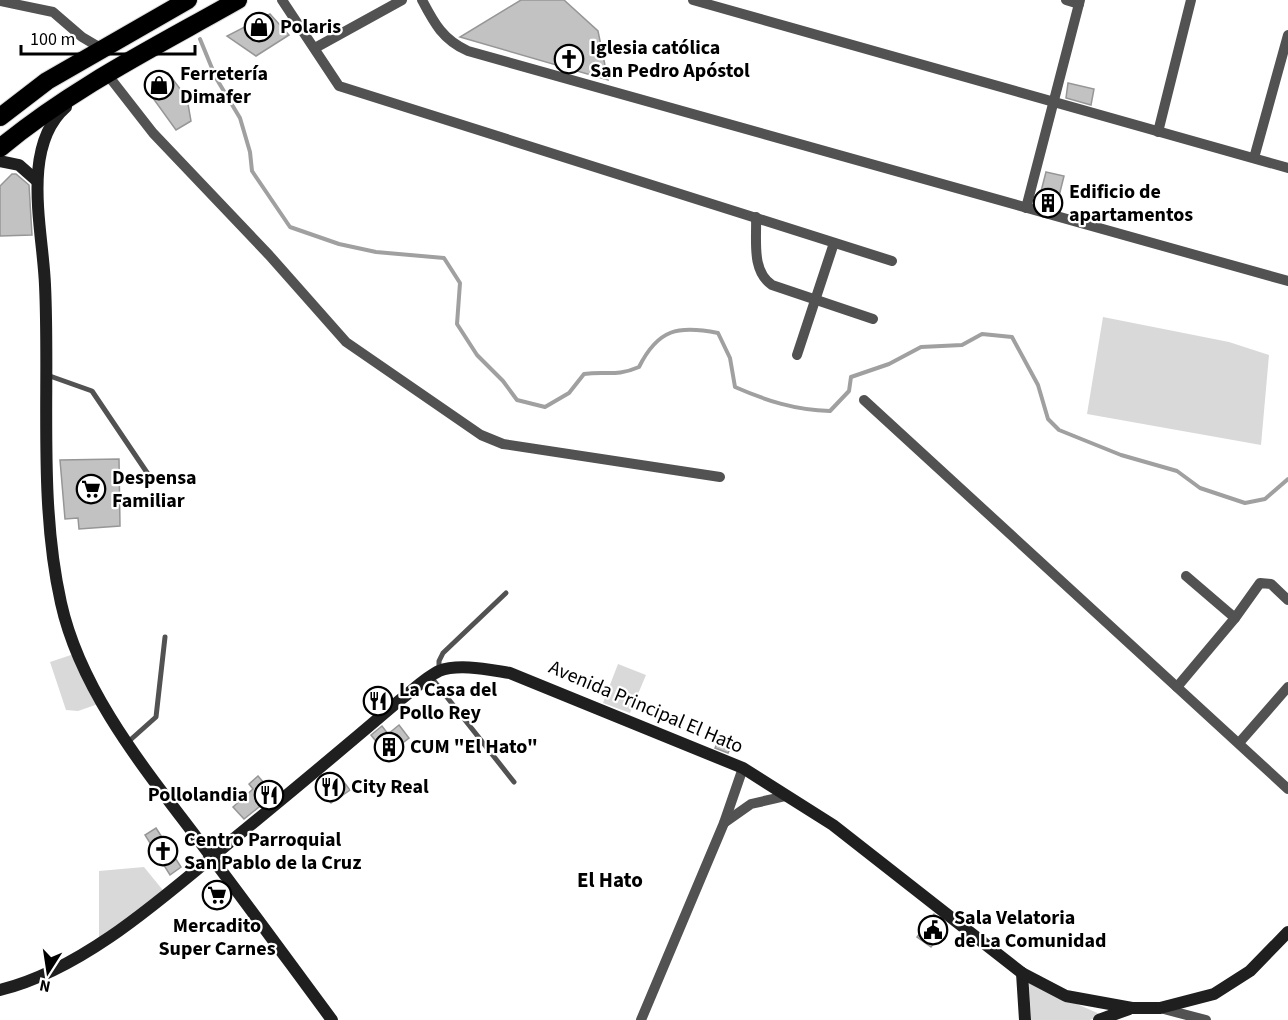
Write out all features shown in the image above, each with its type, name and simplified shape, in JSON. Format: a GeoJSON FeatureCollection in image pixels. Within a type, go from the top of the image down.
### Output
{"type":"FeatureCollection","features":[{"type":"Feature","properties":{"kind":"highway"},"geometry":{"type":"LineString","coordinates":[[0,117],[47,81],[188,0]]}},
{"type":"Feature","properties":{"kind":"highway"},"geometry":{"type":"LineString","coordinates":[[0,148],[32,122],[85,86],[238,0]]}},
{"type":"Feature","properties":{"kind":"street"},"geometry":{"type":"LineString","coordinates":[[0,0],[53,12],[82,37],[104,50]]}},
{"type":"Feature","properties":{"kind":"street"},"geometry":{"type":"LineString","coordinates":[[53,12],[55,0]]}},
{"type":"Feature","properties":{"kind":"street"},"geometry":{"type":"LineString","coordinates":[[282,0],[339,86],[361,95],[892,261]]}},
{"type":"Feature","properties":{"kind":"street"},"geometry":{"type":"LineString","coordinates":[[315,48],[402,0]]}},
{"type":"Feature","properties":{"kind":"street"},"geometry":{"type":"LineString","coordinates":[[422,0],[440,33],[452,44],[468,51],[1288,281]]}},
{"type":"Feature","properties":{"kind":"street"},"geometry":{"type":"LineString","coordinates":[[693,0],[1288,168]]}},
{"type":"Feature","properties":{"kind":"street"},"geometry":{"type":"LineString","coordinates":[[1026,208],[1080,2],[1066,0]]}},
{"type":"Feature","properties":{"kind":"street"},"geometry":{"type":"LineString","coordinates":[[1158,132],[1191,0]]}},
{"type":"Feature","properties":{"kind":"street"},"geometry":{"type":"LineString","coordinates":[[1254,158],[1288,35]]}},
{"type":"Feature","properties":{"kind":"street"},"geometry":{"type":"LineString","coordinates":[[107,74],[153,133],[269,255],[346,342],[481,435],[503,444],[720,477]]}},
{"type":"Feature","properties":{"kind":"street"},"geometry":{"type":"LineString","coordinates":[[85,86],[61,111],[48,130],[36,180],[44,246],[51,520],[61,604],[78,652],[97,694],[127,742],[332,1020]]}},
{"type":"Feature","properties":{"kind":"street"},"geometry":{"type":"LineString","coordinates":[[0,161],[18,165],[36,180]]}},
{"type":"Feature","properties":{"kind":"street"},"geometry":{"type":"LineString","coordinates":[[756,217],[760,274],[772,285],[873,319]]}},
{"type":"Feature","properties":{"kind":"street"},"geometry":{"type":"LineString","coordinates":[[797,355],[834,243]]}},
{"type":"Feature","properties":{"kind":"street"},"geometry":{"type":"LineString","coordinates":[[864,400],[1288,789]]}},
{"type":"Feature","properties":{"kind":"street"},"geometry":{"type":"LineString","coordinates":[[1186,576],[1235,618]]}},
{"type":"Feature","properties":{"kind":"street"},"geometry":{"type":"LineString","coordinates":[[1177,687],[1235,618],[1260,583],[1271,584],[1288,600]]}},
{"type":"Feature","properties":{"kind":"street","name":"Avenida Principal El Hato"},"geometry":{"type":"LineString","coordinates":[[435,674],[481,669],[510,673],[743,768],[833,825],[1022,973],[1066,996],[1132,1008],[1160,1008],[1214,994],[1250,971],[1288,932]]}},
{"type":"Feature","properties":{"kind":"street"},"geometry":{"type":"LineString","coordinates":[[0,990],[26,984],[64,966],[147,910],[435,674]]}},
{"type":"Feature","properties":{"kind":"street"},"geometry":{"type":"LineString","coordinates":[[1239,743],[1288,687]]}},
{"type":"Feature","properties":{"kind":"street"},"geometry":{"type":"LineString","coordinates":[[640,1020],[724,823],[743,768]]}},
{"type":"Feature","properties":{"kind":"street"},"geometry":{"type":"LineString","coordinates":[[724,823],[751,804],[786,796]]}},
{"type":"Feature","properties":{"kind":"street"},"geometry":{"type":"LineString","coordinates":[[1022,973],[1025,1020]]}},
{"type":"Feature","properties":{"kind":"street"},"geometry":{"type":"LineString","coordinates":[[1099,1020],[1132,1008]]}},
{"type":"Feature","properties":{"kind":"street"},"geometry":{"type":"LineString","coordinates":[[1160,1008],[1206,1020]]}},
{"type":"Feature","properties":{"kind":"lane"},"geometry":{"type":"LineString","coordinates":[[47,375],[92,392],[150,477]]}},
{"type":"Feature","properties":{"kind":"lane"},"geometry":{"type":"LineString","coordinates":[[506,593],[443,654],[435,674],[514,782]]}},
{"type":"Feature","properties":{"kind":"lane"},"geometry":{"type":"LineString","coordinates":[[127,742],[156,717],[165,637]]}},
{"type":"Feature","properties":{"kind":"shaded area"},"geometry":{"type":"Polygon","coordinates":[[[1103,317],[1229,342],[1269,355],[1261,445],[1087,414],[1103,317]]]}},
{"type":"Feature","properties":{"kind":"shaded area"},"geometry":{"type":"Polygon","coordinates":[[[77,653],[101,703],[78,711],[66,710],[50,662],[77,653]]]}},
{"type":"Feature","properties":{"kind":"shaded area"},"geometry":{"type":"Polygon","coordinates":[[[618,664],[646,675],[630,713],[603,703],[618,664]]]}},
{"type":"Feature","properties":{"kind":"shaded area"},"geometry":{"type":"Polygon","coordinates":[[[144,867],[166,894],[99,939],[99,871],[144,867]]]}},
{"type":"Feature","properties":{"kind":"shaded area"},"geometry":{"type":"Polygon","coordinates":[[[1029,983],[1102,1015],[1090,1020],[1031,1020],[1029,983]]]}},
{"type":"Feature","properties":{"kind":"building","name":"Iglesia católica San Pedro Apóstol"},"geometry":{"type":"Polygon","coordinates":[[[521,0],[564,0],[598,31],[608,80],[460,37],[521,0]]]}},
{"type":"Feature","properties":{"kind":"building"},"geometry":{"type":"Polygon","coordinates":[[[270,14],[289,35],[256,56],[227,36],[270,14]]]}},
{"type":"Feature","properties":{"kind":"building"},"geometry":{"type":"Polygon","coordinates":[[[168,73],[187,98],[191,121],[176,130],[145,87],[168,73]]]}},
{"type":"Feature","properties":{"kind":"building"},"geometry":{"type":"Polygon","coordinates":[[[1068,83],[1094,89],[1091,105],[1066,98],[1068,83]]]}},
{"type":"Feature","properties":{"kind":"building"},"geometry":{"type":"Polygon","coordinates":[[[1046,172],[1064,176],[1056,208],[1038,203],[1046,172]]]}},
{"type":"Feature","properties":{"kind":"building"},"geometry":{"type":"Polygon","coordinates":[[[12,174],[16,174],[29,185],[32,235],[0,236],[0,186],[12,174]]]}},
{"type":"Feature","properties":{"kind":"building","name":"Despensa Familiar"},"geometry":{"type":"Polygon","coordinates":[[[119,459],[120,526],[79,529],[78,518],[65,519],[60,460],[119,459]]]}},
{"type":"Feature","properties":{"kind":"building","name":"CUM \"El Hato\""},"geometry":{"type":"Polygon","coordinates":[[[399,725],[409,738],[387,755],[371,735],[382,726],[388,734],[399,725]]]}},
{"type":"Feature","properties":{"kind":"building"},"geometry":{"type":"Polygon","coordinates":[[[721,734],[734,740],[728,753],[715,748],[721,734]]]}},
{"type":"Feature","properties":{"kind":"building"},"geometry":{"type":"Polygon","coordinates":[[[258,776],[274,795],[244,819],[233,807],[253,789],[249,784],[258,776]]]}},
{"type":"Feature","properties":{"kind":"building"},"geometry":{"type":"Polygon","coordinates":[[[340,777],[350,790],[331,803],[321,790],[340,777]]]}},
{"type":"Feature","properties":{"kind":"building","name":"Centro Parroquial San Pablo de la Cruz"},"geometry":{"type":"Polygon","coordinates":[[[156,828],[181,867],[170,875],[145,835],[156,828]]]}},
{"type":"Feature","properties":{"kind":"building","name":"Mercadito Super Carnes"},"geometry":{"type":"Polygon","coordinates":[[[214,881],[230,901],[220,909],[204,889],[214,881]]]}},
{"type":"Feature","properties":{"kind":"building","name":"Sala Velatoria de La Comunidad"},"geometry":{"type":"Polygon","coordinates":[[[934,914],[947,925],[931,947],[917,937],[934,914]]]}},
{"type":"Feature","properties":{"kind":"waterway"},"geometry":{"type":"LineString","coordinates":[[200,39],[216,78],[240,118],[250,152],[252,171],[290,227],[339,244],[376,252],[444,258],[460,283],[457,324],[477,355],[503,381],[517,400],[545,407],[569,393],[584,374],[618,373],[639,367],[646,354],[662,337],[680,330],[691,330],[718,333],[730,358],[735,387],[781,404],[830,411],[849,391],[851,377],[889,364],[921,347],[962,345],[982,334],[1012,337],[1038,385],[1048,419],[1059,430],[1121,455],[1177,471],[1200,488],[1245,503],[1265,499],[1288,479]]}},
{"type":"Feature","properties":{"kind":"place","name":"Polaris"},"geometry":{"type":"Point","coordinates":[259,27]}},
{"type":"Feature","properties":{"kind":"place","name":"Iglesia católica San Pedro Apóstol"},"geometry":{"type":"Point","coordinates":[569,59]}},
{"type":"Feature","properties":{"kind":"place","name":"Ferretería Dimafer"},"geometry":{"type":"Point","coordinates":[159,85]}},
{"type":"Feature","properties":{"kind":"place","name":"Edificio de apartamentos"},"geometry":{"type":"Point","coordinates":[1048,203]}},
{"type":"Feature","properties":{"kind":"place","name":"Despensa Familiar"},"geometry":{"type":"Point","coordinates":[91,489]}},
{"type":"Feature","properties":{"kind":"place","name":"La Casa del Pollo Rey"},"geometry":{"type":"Point","coordinates":[378,701]}},
{"type":"Feature","properties":{"kind":"place","name":"CUM \"El Hato\""},"geometry":{"type":"Point","coordinates":[389,747]}},
{"type":"Feature","properties":{"kind":"place","name":"City Real"},"geometry":{"type":"Point","coordinates":[330,787]}},
{"type":"Feature","properties":{"kind":"place","name":"Pollolandia"},"geometry":{"type":"Point","coordinates":[269,795]}},
{"type":"Feature","properties":{"kind":"place","name":"Centro Parroquial San Pablo de la Cruz"},"geometry":{"type":"Point","coordinates":[163,851]}},
{"type":"Feature","properties":{"kind":"place","name":"Mercadito Super Carnes"},"geometry":{"type":"Point","coordinates":[217,895]}},
{"type":"Feature","properties":{"kind":"place","name":"Sala Velatoria de La Comunidad"},"geometry":{"type":"Point","coordinates":[933,930]}},
{"type":"Feature","properties":{"kind":"district","name":"El Hato"},"geometry":{"type":"Point","coordinates":[610,880]}}]}
